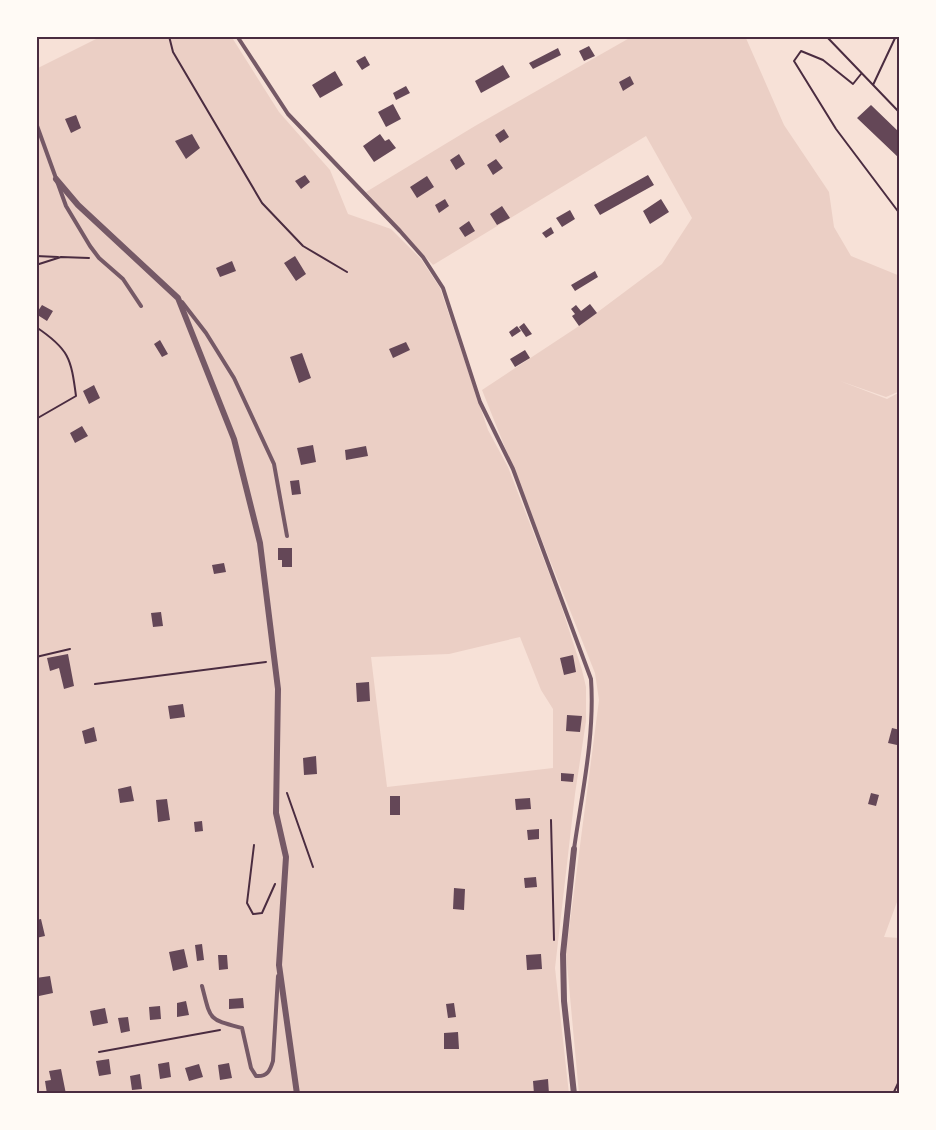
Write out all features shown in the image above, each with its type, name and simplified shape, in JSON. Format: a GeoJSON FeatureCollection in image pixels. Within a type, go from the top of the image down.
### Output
{"type":"FeatureCollection","features":[{"type":"Feature","properties":{"kind":"street"},"geometry":{"type":"LineString","coordinates":[[56,179],[78,205],[178,298],[234,439],[260,543],[278,689],[276,813],[286,856],[279,965],[297,1094]]}},
{"type":"Feature","properties":{"kind":"street"},"geometry":{"type":"LineString","coordinates":[[574,849],[563,954],[564,1001],[574,1094]]}},
{"type":"Feature","properties":{"kind":"lane"},"geometry":{"type":"LineString","coordinates":[[237,36],[288,114],[400,231],[423,257],[444,288],[480,402],[513,469],[591,679],[593,704],[588,758],[574,849]]}},
{"type":"Feature","properties":{"kind":"lane"},"geometry":{"type":"LineString","coordinates":[[36,123],[66,206],[99,258],[123,279],[141,306]]}},
{"type":"Feature","properties":{"kind":"lane"},"geometry":{"type":"LineString","coordinates":[[178,298],[206,333],[234,378],[274,464],[287,536]]}},
{"type":"Feature","properties":{"kind":"lane"},"geometry":{"type":"LineString","coordinates":[[202,986],[209,1013],[215,1020],[238,1027],[244,1034],[251,1068],[256,1076],[263,1076],[270,1071],[273,1061],[279,965]]}},
{"type":"Feature","properties":{"kind":"path"},"geometry":{"type":"LineString","coordinates":[[169,36],[173,52],[262,203],[303,246],[347,272]]}},
{"type":"Feature","properties":{"kind":"path"},"geometry":{"type":"LineString","coordinates":[[826,36],[900,113]]}},
{"type":"Feature","properties":{"kind":"path"},"geometry":{"type":"LineString","coordinates":[[872,86],[896,36]]}},
{"type":"Feature","properties":{"kind":"path"},"geometry":{"type":"LineString","coordinates":[[861,74],[853,84],[823,60],[801,51],[794,61],[836,129],[900,213]]}},
{"type":"Feature","properties":{"kind":"path"},"geometry":{"type":"LineString","coordinates":[[36,256],[99,258]]}},
{"type":"Feature","properties":{"kind":"path"},"geometry":{"type":"LineString","coordinates":[[36,265],[61,257]]}},
{"type":"Feature","properties":{"kind":"path"},"geometry":{"type":"LineString","coordinates":[[36,327],[58,341],[65,352],[72,368],[76,396],[36,419]]}},
{"type":"Feature","properties":{"kind":"path"},"geometry":{"type":"LineString","coordinates":[[36,657],[70,649]]}},
{"type":"Feature","properties":{"kind":"path"},"geometry":{"type":"LineString","coordinates":[[95,684],[275,661]]}},
{"type":"Feature","properties":{"kind":"path"},"geometry":{"type":"LineString","coordinates":[[285,789],[313,867]]}},
{"type":"Feature","properties":{"kind":"path"},"geometry":{"type":"LineString","coordinates":[[551,820],[552,937],[563,954]]}},
{"type":"Feature","properties":{"kind":"path"},"geometry":{"type":"LineString","coordinates":[[254,845],[247,903],[253,914],[262,913],[278,875]]}},
{"type":"Feature","properties":{"kind":"path"},"geometry":{"type":"LineString","coordinates":[[99,1052],[238,1027]]}},
{"type":"Feature","properties":{"kind":"path"},"geometry":{"type":"LineString","coordinates":[[893,1094],[900,1079]]}},
{"type":"Feature","properties":{"kind":"shaded area"},"geometry":{"type":"Polygon","coordinates":[[[102,36],[231,36],[279,112],[330,170],[348,214],[391,229],[421,259],[440,288],[488,430],[508,467],[559,599],[586,687],[586,721],[575,794],[555,968],[569,1094],[36,1094],[36,69],[102,36]],[[520,637],[449,654],[371,657],[387,787],[553,768],[553,709],[541,690],[520,637]]]}},
{"type":"Feature","properties":{"kind":"shaded area"},"geometry":{"type":"Polygon","coordinates":[[[633,36],[745,36],[784,125],[829,192],[834,227],[851,256],[900,276],[900,391],[886,397],[840,381],[887,399],[900,392],[900,894],[884,937],[900,938],[900,1094],[579,1094],[566,953],[599,700],[595,673],[482,390],[579,326],[662,264],[692,218],[646,136],[433,265],[366,192],[475,126],[633,36]]]}},
{"type":"Feature","properties":{"kind":"building"},"geometry":{"type":"Polygon","coordinates":[[[589,46],[595,56],[584,61],[579,51],[589,46]]]}},
{"type":"Feature","properties":{"kind":"building"},"geometry":{"type":"Polygon","coordinates":[[[558,48],[561,55],[533,69],[529,63],[558,48]]]}},
{"type":"Feature","properties":{"kind":"building"},"geometry":{"type":"Polygon","coordinates":[[[365,56],[370,65],[362,70],[356,61],[365,56]]]}},
{"type":"Feature","properties":{"kind":"building"},"geometry":{"type":"Polygon","coordinates":[[[503,65],[510,77],[481,93],[475,81],[503,65]]]}},
{"type":"Feature","properties":{"kind":"building"},"geometry":{"type":"Polygon","coordinates":[[[335,71],[343,85],[320,98],[312,85],[335,71]]]}},
{"type":"Feature","properties":{"kind":"building"},"geometry":{"type":"Polygon","coordinates":[[[630,76],[634,84],[623,91],[619,82],[630,76]]]}},
{"type":"Feature","properties":{"kind":"building"},"geometry":{"type":"Polygon","coordinates":[[[406,86],[410,93],[396,100],[393,93],[406,86]]]}},
{"type":"Feature","properties":{"kind":"building"},"geometry":{"type":"Polygon","coordinates":[[[393,104],[401,119],[386,127],[378,112],[393,104]]]}},
{"type":"Feature","properties":{"kind":"building"},"geometry":{"type":"Polygon","coordinates":[[[871,105],[900,133],[900,159],[857,118],[871,105]]]}},
{"type":"Feature","properties":{"kind":"building"},"geometry":{"type":"Polygon","coordinates":[[[76,115],[81,128],[71,133],[65,119],[76,115]]]}},
{"type":"Feature","properties":{"kind":"building"},"geometry":{"type":"Polygon","coordinates":[[[504,129],[509,137],[500,143],[495,135],[504,129]]]}},
{"type":"Feature","properties":{"kind":"building"},"geometry":{"type":"Polygon","coordinates":[[[192,134],[200,148],[186,159],[175,141],[192,134]]]}},
{"type":"Feature","properties":{"kind":"building"},"geometry":{"type":"Polygon","coordinates":[[[380,134],[385,141],[389,139],[396,148],[374,162],[363,146],[380,134]]]}},
{"type":"Feature","properties":{"kind":"building"},"geometry":{"type":"Polygon","coordinates":[[[459,154],[465,164],[456,170],[450,160],[459,154]]]}},
{"type":"Feature","properties":{"kind":"building"},"geometry":{"type":"Polygon","coordinates":[[[496,159],[503,168],[493,175],[487,165],[496,159]]]}},
{"type":"Feature","properties":{"kind":"building"},"geometry":{"type":"Polygon","coordinates":[[[305,175],[310,182],[301,189],[295,181],[305,175]]]}},
{"type":"Feature","properties":{"kind":"building"},"geometry":{"type":"Polygon","coordinates":[[[648,175],[654,185],[600,215],[594,205],[648,175]]]}},
{"type":"Feature","properties":{"kind":"building"},"geometry":{"type":"Polygon","coordinates":[[[427,176],[434,187],[417,198],[410,187],[427,176]]]}},
{"type":"Feature","properties":{"kind":"building"},"geometry":{"type":"Polygon","coordinates":[[[445,199],[449,206],[439,213],[435,205],[445,199]]]}},
{"type":"Feature","properties":{"kind":"building"},"geometry":{"type":"Polygon","coordinates":[[[661,199],[669,212],[650,224],[643,211],[661,199]]]}},
{"type":"Feature","properties":{"kind":"building"},"geometry":{"type":"Polygon","coordinates":[[[502,206],[510,218],[497,225],[490,214],[502,206]]]}},
{"type":"Feature","properties":{"kind":"building"},"geometry":{"type":"Polygon","coordinates":[[[570,210],[575,219],[562,227],[556,218],[570,210]]]}},
{"type":"Feature","properties":{"kind":"building"},"geometry":{"type":"Polygon","coordinates":[[[469,221],[475,231],[465,237],[459,228],[469,221]]]}},
{"type":"Feature","properties":{"kind":"building"},"geometry":{"type":"Polygon","coordinates":[[[551,227],[554,233],[546,238],[542,233],[551,227]]]}},
{"type":"Feature","properties":{"kind":"building"},"geometry":{"type":"Polygon","coordinates":[[[295,256],[306,274],[296,281],[284,263],[295,256]]]}},
{"type":"Feature","properties":{"kind":"building"},"geometry":{"type":"Polygon","coordinates":[[[232,261],[236,271],[220,277],[216,268],[232,261]]]}},
{"type":"Feature","properties":{"kind":"building"},"geometry":{"type":"Polygon","coordinates":[[[595,271],[598,277],[575,291],[571,285],[595,271]]]}},
{"type":"Feature","properties":{"kind":"building"},"geometry":{"type":"Polygon","coordinates":[[[590,304],[597,313],[579,326],[572,316],[575,314],[571,309],[576,305],[581,311],[590,304]]]}},
{"type":"Feature","properties":{"kind":"building"},"geometry":{"type":"Polygon","coordinates":[[[42,305],[53,311],[47,321],[36,314],[42,305]]]}},
{"type":"Feature","properties":{"kind":"building"},"geometry":{"type":"Polygon","coordinates":[[[524,323],[532,334],[526,337],[519,327],[524,323]]]}},
{"type":"Feature","properties":{"kind":"building"},"geometry":{"type":"Polygon","coordinates":[[[517,326],[521,331],[512,337],[509,332],[517,326]]]}},
{"type":"Feature","properties":{"kind":"building"},"geometry":{"type":"Polygon","coordinates":[[[160,340],[168,354],[162,357],[154,344],[160,340]]]}},
{"type":"Feature","properties":{"kind":"building"},"geometry":{"type":"Polygon","coordinates":[[[406,342],[410,350],[393,358],[389,349],[406,342]]]}},
{"type":"Feature","properties":{"kind":"building"},"geometry":{"type":"Polygon","coordinates":[[[525,350],[530,358],[515,367],[510,359],[525,350]]]}},
{"type":"Feature","properties":{"kind":"building"},"geometry":{"type":"Polygon","coordinates":[[[302,353],[311,378],[299,383],[290,357],[302,353]]]}},
{"type":"Feature","properties":{"kind":"building"},"geometry":{"type":"Polygon","coordinates":[[[94,385],[100,398],[89,404],[83,391],[94,385]]]}},
{"type":"Feature","properties":{"kind":"building"},"geometry":{"type":"Polygon","coordinates":[[[82,426],[88,436],[75,443],[70,433],[82,426]]]}},
{"type":"Feature","properties":{"kind":"building"},"geometry":{"type":"Polygon","coordinates":[[[313,445],[316,462],[301,465],[297,448],[313,445]]]}},
{"type":"Feature","properties":{"kind":"building"},"geometry":{"type":"Polygon","coordinates":[[[366,446],[368,456],[346,460],[345,450],[366,446]]]}},
{"type":"Feature","properties":{"kind":"building"},"geometry":{"type":"Polygon","coordinates":[[[299,480],[301,494],[292,495],[290,481],[299,480]]]}},
{"type":"Feature","properties":{"kind":"building"},"geometry":{"type":"Polygon","coordinates":[[[278,548],[292,548],[292,567],[282,567],[282,560],[278,560],[278,548]]]}},
{"type":"Feature","properties":{"kind":"building"},"geometry":{"type":"Polygon","coordinates":[[[224,563],[226,572],[214,574],[212,565],[224,563]]]}},
{"type":"Feature","properties":{"kind":"building"},"geometry":{"type":"Polygon","coordinates":[[[161,612],[163,626],[153,627],[151,613],[161,612]]]}},
{"type":"Feature","properties":{"kind":"building"},"geometry":{"type":"Polygon","coordinates":[[[68,654],[74,686],[64,689],[59,668],[50,671],[47,658],[68,654]]]}},
{"type":"Feature","properties":{"kind":"building"},"geometry":{"type":"Polygon","coordinates":[[[573,655],[576,672],[564,675],[560,658],[573,655]]]}},
{"type":"Feature","properties":{"kind":"building"},"geometry":{"type":"Polygon","coordinates":[[[369,682],[370,701],[357,702],[356,683],[369,682]]]}},
{"type":"Feature","properties":{"kind":"building"},"geometry":{"type":"Polygon","coordinates":[[[183,704],[185,717],[170,719],[168,706],[183,704]]]}},
{"type":"Feature","properties":{"kind":"building"},"geometry":{"type":"Polygon","coordinates":[[[567,715],[582,716],[580,732],[566,731],[567,715]]]}},
{"type":"Feature","properties":{"kind":"building"},"geometry":{"type":"Polygon","coordinates":[[[94,727],[97,741],[85,744],[82,731],[94,727]]]}},
{"type":"Feature","properties":{"kind":"building"},"geometry":{"type":"Polygon","coordinates":[[[892,728],[900,730],[897,745],[888,743],[892,728]]]}},
{"type":"Feature","properties":{"kind":"building"},"geometry":{"type":"Polygon","coordinates":[[[316,756],[317,774],[304,775],[303,758],[316,756]]]}},
{"type":"Feature","properties":{"kind":"building"},"geometry":{"type":"Polygon","coordinates":[[[561,773],[574,774],[573,782],[561,781],[561,773]]]}},
{"type":"Feature","properties":{"kind":"building"},"geometry":{"type":"Polygon","coordinates":[[[131,786],[134,801],[120,803],[118,789],[131,786]]]}},
{"type":"Feature","properties":{"kind":"building"},"geometry":{"type":"Polygon","coordinates":[[[871,793],[879,795],[876,806],[868,804],[871,793]]]}},
{"type":"Feature","properties":{"kind":"building"},"geometry":{"type":"Polygon","coordinates":[[[390,796],[400,796],[400,815],[390,815],[390,796]]]}},
{"type":"Feature","properties":{"kind":"building"},"geometry":{"type":"Polygon","coordinates":[[[530,798],[531,809],[516,810],[515,799],[530,798]]]}},
{"type":"Feature","properties":{"kind":"building"},"geometry":{"type":"Polygon","coordinates":[[[167,799],[170,820],[158,822],[156,800],[167,799]]]}},
{"type":"Feature","properties":{"kind":"building"},"geometry":{"type":"Polygon","coordinates":[[[202,821],[203,831],[195,832],[194,822],[202,821]]]}},
{"type":"Feature","properties":{"kind":"building"},"geometry":{"type":"Polygon","coordinates":[[[539,829],[539,839],[528,840],[527,830],[539,829]]]}},
{"type":"Feature","properties":{"kind":"building"},"geometry":{"type":"Polygon","coordinates":[[[536,877],[537,887],[525,888],[524,878],[536,877]]]}},
{"type":"Feature","properties":{"kind":"building"},"geometry":{"type":"Polygon","coordinates":[[[454,888],[465,889],[464,910],[453,909],[454,888]]]}},
{"type":"Feature","properties":{"kind":"building"},"geometry":{"type":"Polygon","coordinates":[[[41,919],[45,936],[36,938],[36,920],[41,919]]]}},
{"type":"Feature","properties":{"kind":"building"},"geometry":{"type":"Polygon","coordinates":[[[202,944],[204,960],[197,961],[195,945],[202,944]]]}},
{"type":"Feature","properties":{"kind":"building"},"geometry":{"type":"Polygon","coordinates":[[[184,949],[188,967],[173,971],[169,952],[184,949]]]}},
{"type":"Feature","properties":{"kind":"building"},"geometry":{"type":"Polygon","coordinates":[[[541,954],[542,969],[527,970],[526,955],[541,954]]]}},
{"type":"Feature","properties":{"kind":"building"},"geometry":{"type":"Polygon","coordinates":[[[218,955],[227,955],[228,969],[219,970],[218,955]]]}},
{"type":"Feature","properties":{"kind":"building"},"geometry":{"type":"Polygon","coordinates":[[[50,976],[53,993],[39,996],[36,978],[50,976]]]}},
{"type":"Feature","properties":{"kind":"building"},"geometry":{"type":"Polygon","coordinates":[[[243,998],[244,1008],[229,1009],[229,999],[243,998]]]}},
{"type":"Feature","properties":{"kind":"building"},"geometry":{"type":"Polygon","coordinates":[[[186,1001],[189,1015],[177,1017],[177,1003],[186,1001]]]}},
{"type":"Feature","properties":{"kind":"building"},"geometry":{"type":"Polygon","coordinates":[[[454,1003],[456,1017],[448,1018],[446,1004],[454,1003]]]}},
{"type":"Feature","properties":{"kind":"building"},"geometry":{"type":"Polygon","coordinates":[[[160,1006],[161,1019],[150,1020],[149,1007],[160,1006]]]}},
{"type":"Feature","properties":{"kind":"building"},"geometry":{"type":"Polygon","coordinates":[[[105,1008],[108,1023],[93,1026],[90,1011],[105,1008]]]}},
{"type":"Feature","properties":{"kind":"building"},"geometry":{"type":"Polygon","coordinates":[[[128,1017],[130,1031],[121,1033],[118,1018],[128,1017]]]}},
{"type":"Feature","properties":{"kind":"building"},"geometry":{"type":"Polygon","coordinates":[[[458,1032],[459,1049],[444,1049],[444,1033],[458,1032]]]}},
{"type":"Feature","properties":{"kind":"building"},"geometry":{"type":"Polygon","coordinates":[[[109,1059],[111,1074],[99,1076],[96,1061],[109,1059]]]}},
{"type":"Feature","properties":{"kind":"building"},"geometry":{"type":"Polygon","coordinates":[[[169,1062],[171,1077],[160,1079],[158,1064],[169,1062]]]}},
{"type":"Feature","properties":{"kind":"building"},"geometry":{"type":"Polygon","coordinates":[[[229,1063],[232,1078],[220,1080],[218,1065],[229,1063]]]}},
{"type":"Feature","properties":{"kind":"building"},"geometry":{"type":"Polygon","coordinates":[[[199,1064],[203,1077],[189,1081],[185,1068],[199,1064]]]}},
{"type":"Feature","properties":{"kind":"building"},"geometry":{"type":"Polygon","coordinates":[[[61,1069],[66,1094],[47,1094],[45,1081],[51,1080],[49,1071],[61,1069]]]}},
{"type":"Feature","properties":{"kind":"building"},"geometry":{"type":"Polygon","coordinates":[[[140,1074],[142,1089],[132,1090],[130,1076],[140,1074]]]}},
{"type":"Feature","properties":{"kind":"building"},"geometry":{"type":"Polygon","coordinates":[[[548,1079],[549,1094],[534,1094],[533,1081],[548,1079]]]}}]}
